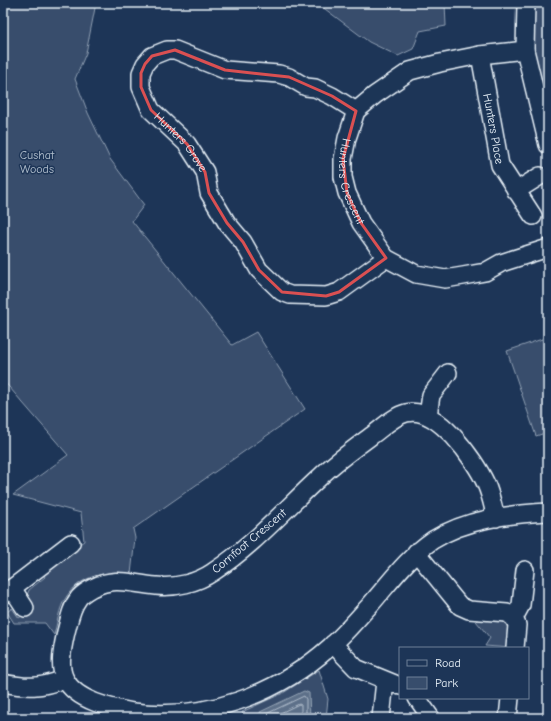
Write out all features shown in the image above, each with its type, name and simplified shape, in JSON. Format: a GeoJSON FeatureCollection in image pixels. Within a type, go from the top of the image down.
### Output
{"type":"FeatureCollection","features":[{"type":"Feature","properties":{"kind":"street"},"geometry":{"type":"LineString","coordinates":[[526,3],[525,50],[548,145]]}},
{"type":"Feature","properties":{"kind":"street","name":"Hunters Grove"},"geometry":{"type":"LineString","coordinates":[[356,111],[332,96],[315,88],[306,87],[289,77],[279,74],[226,70],[175,50],[167,50],[152,56],[145,64],[141,73],[141,87],[151,110],[187,144],[205,172],[209,193],[226,223],[243,242],[259,270],[282,292],[290,295],[326,296],[338,292],[386,258]]}},
{"type":"Feature","properties":{"kind":"street"},"geometry":{"type":"LineString","coordinates":[[356,111],[375,95],[410,71],[480,55],[525,50]]}},
{"type":"Feature","properties":{"kind":"street","name":"Hunters Place"},"geometry":{"type":"LineString","coordinates":[[480,55],[500,165],[533,216]]}},
{"type":"Feature","properties":{"kind":"street","name":"Hunters Crescent"},"geometry":{"type":"LineString","coordinates":[[356,111],[342,159],[347,194],[361,223],[386,258],[416,274],[445,279],[486,272],[501,263],[548,248]]}},
{"type":"Feature","properties":{"kind":"street"},"geometry":{"type":"LineString","coordinates":[[516,191],[540,176]]}},
{"type":"Feature","properties":{"kind":"street"},"geometry":{"type":"LineString","coordinates":[[428,416],[431,395],[448,373]]}},
{"type":"Feature","properties":{"kind":"street","name":"Cornfoot Crescent"},"geometry":{"type":"LineString","coordinates":[[64,679],[62,651],[71,613],[79,597],[86,591],[106,582],[120,581],[156,586],[170,586],[199,580],[224,564],[282,515],[321,475],[404,413],[417,412],[428,416],[451,433],[478,468],[487,486],[496,518]]}},
{"type":"Feature","properties":{"kind":"street"},"geometry":{"type":"LineString","coordinates":[[3,683],[24,688],[51,684],[64,679],[80,694],[94,702],[117,709],[165,716],[189,714],[223,706],[265,692],[318,658],[334,644],[416,552],[436,538],[458,527],[496,518],[548,512]]}},
{"type":"Feature","properties":{"kind":"street"},"geometry":{"type":"LineString","coordinates":[[26,608],[8,591],[71,543]]}},
{"type":"Feature","properties":{"kind":"street"},"geometry":{"type":"LineString","coordinates":[[416,552],[460,606],[469,610],[507,613],[514,618],[517,625],[515,647]]}},
{"type":"Feature","properties":{"kind":"street"},"geometry":{"type":"LineString","coordinates":[[514,618],[521,605],[525,570]]}},
{"type":"Feature","properties":{"kind":"street"},"geometry":{"type":"LineString","coordinates":[[334,644],[356,668],[392,684],[381,718]]}},
{"type":"Feature","properties":{"kind":"street"},"geometry":{"type":"LineString","coordinates":[[418,699],[431,718]]}},
{"type":"Feature","properties":{"kind":"street"},"geometry":{"type":"LineString","coordinates":[[508,718],[510,699]]}},
{"type":"Feature","properties":{"kind":"highlighted area"},"geometry":{"type":"Polygon","coordinates":[[[175,50],[225,70],[289,77],[332,96],[356,111],[343,159],[347,193],[361,223],[386,258],[339,292],[326,296],[282,292],[259,270],[243,242],[227,223],[209,193],[205,172],[187,144],[151,110],[141,87],[141,73],[145,64],[152,56],[175,50]]]}},
{"type":"Feature","properties":{"kind":"green space","name":"Cushat Woods"},"geometry":{"type":"Polygon","coordinates":[[[3,3],[96,3],[86,53],[75,79],[88,113],[110,159],[144,205],[132,221],[232,345],[256,332],[305,409],[133,529],[135,538],[131,574],[103,574],[94,576],[78,585],[71,591],[63,603],[54,635],[45,623],[14,623],[7,612],[12,608],[19,618],[34,607],[27,595],[29,590],[45,577],[41,571],[84,541],[81,513],[13,495],[68,455],[3,380],[3,3]]]}},
{"type":"Feature","properties":{"kind":"green space"},"geometry":{"type":"Polygon","coordinates":[[[317,3],[445,3],[446,26],[420,31],[413,49],[398,56],[369,42],[317,3]]]}},
{"type":"Feature","properties":{"kind":"green space"},"geometry":{"type":"Polygon","coordinates":[[[526,3],[548,3],[548,116],[539,87],[526,3]]]}},
{"type":"Feature","properties":{"kind":"green space"},"geometry":{"type":"Polygon","coordinates":[[[548,337],[548,432],[536,436],[507,351],[548,337]]]}},
{"type":"Feature","properties":{"kind":"green space"},"geometry":{"type":"Polygon","coordinates":[[[479,618],[504,622],[512,633],[511,647],[485,646],[490,638],[476,621],[479,618]]]}},
{"type":"Feature","properties":{"kind":"green space"},"geometry":{"type":"Polygon","coordinates":[[[319,670],[328,699],[326,718],[244,718],[242,712],[283,693],[319,670]]]}},
{"type":"Feature","properties":{"kind":"water"},"geometry":{"type":"Polygon","coordinates":[[[304,691],[309,693],[310,718],[261,718],[260,712],[304,691]]]}}]}
